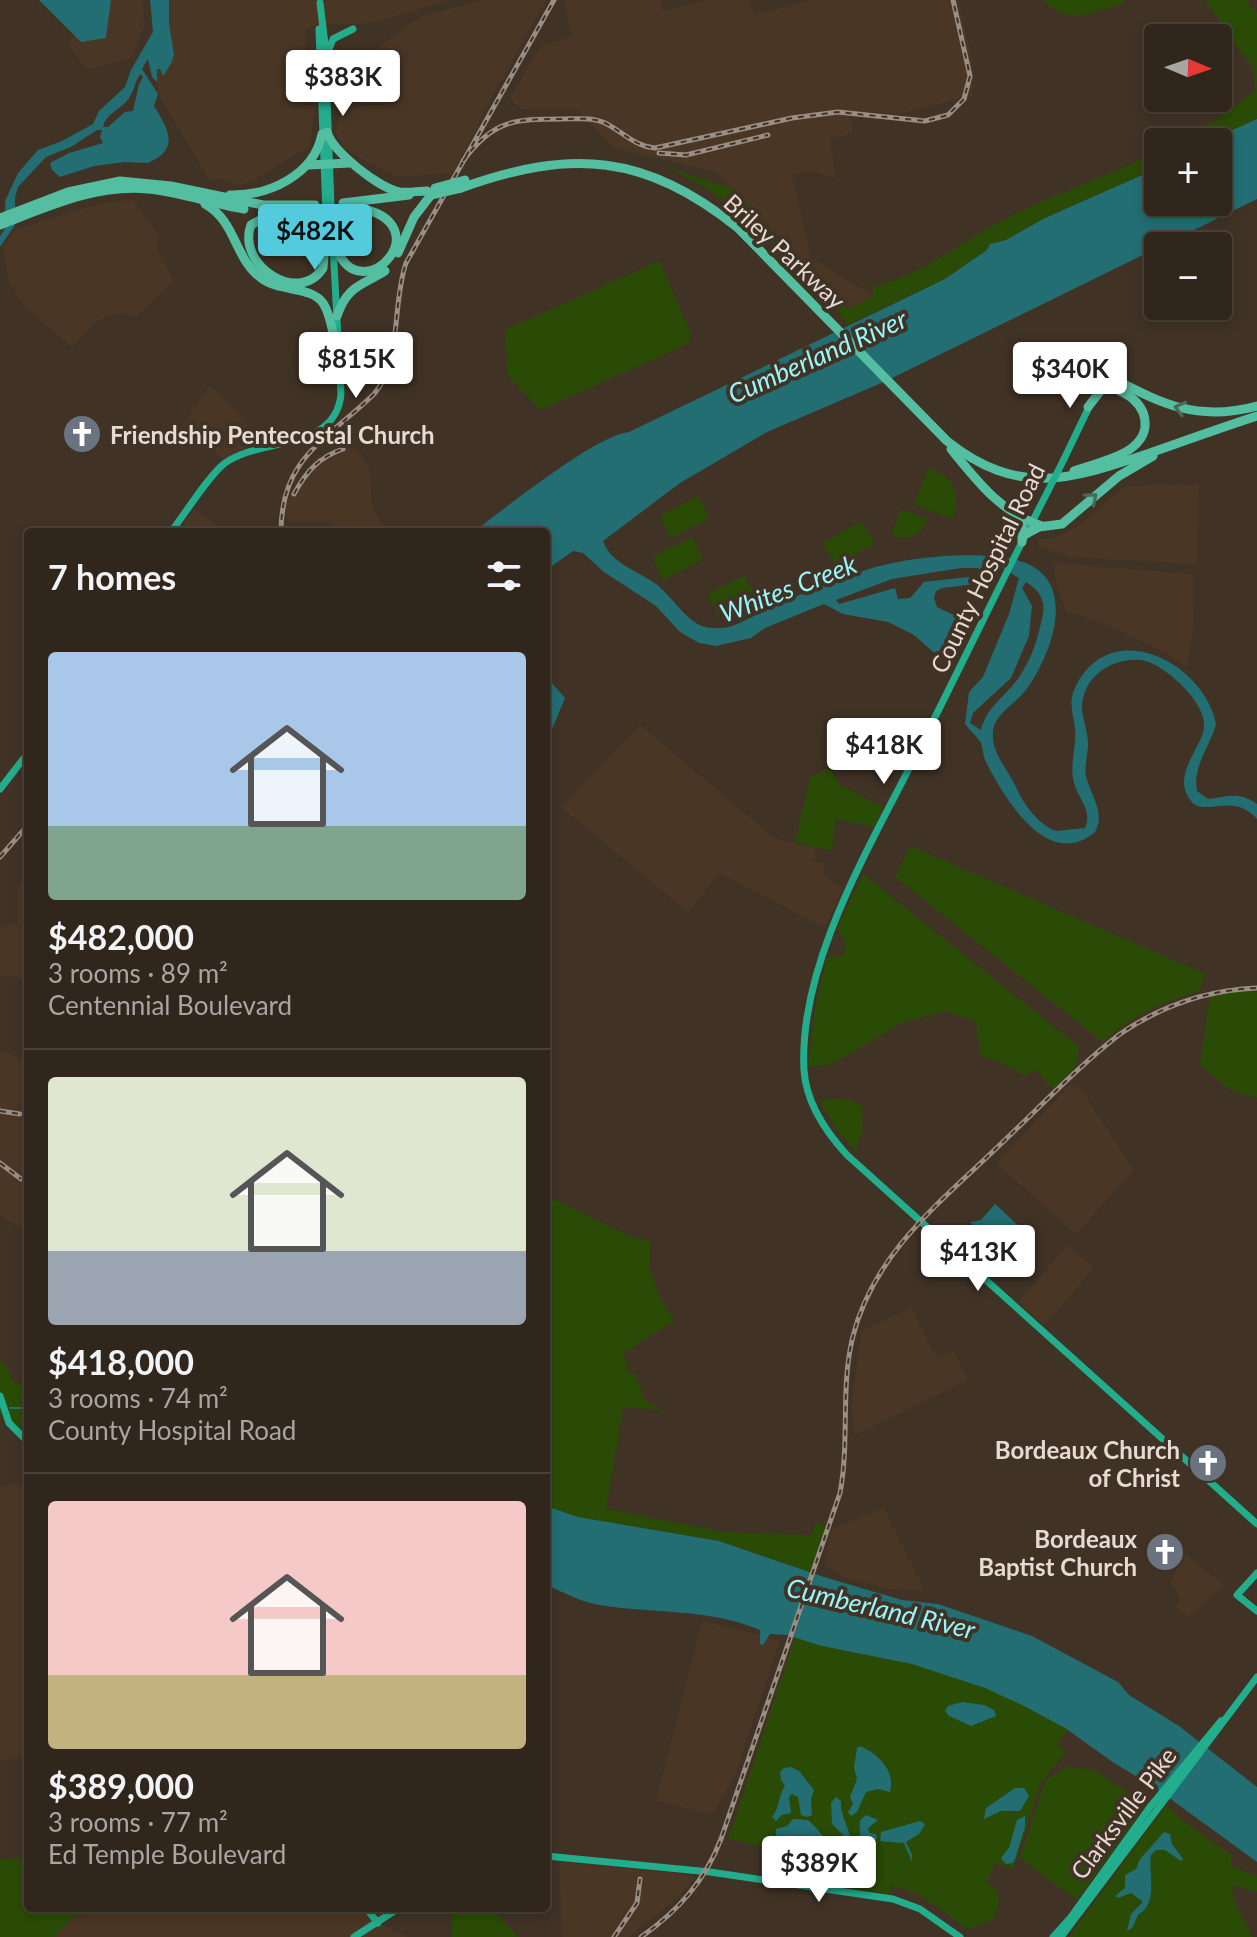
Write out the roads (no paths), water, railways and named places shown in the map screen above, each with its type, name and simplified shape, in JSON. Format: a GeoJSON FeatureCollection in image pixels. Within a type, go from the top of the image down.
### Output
{"type":"FeatureCollection","features":[{"type":"Feature","properties":{"kind":"highway"},"geometry":{"type":"LineString","coordinates":[[324,133],[336,150],[353,165],[393,190],[431,192]]}},
{"type":"Feature","properties":{"kind":"highway"},"geometry":{"type":"LineString","coordinates":[[128,181],[148,180],[226,195],[262,193],[282,184],[309,165],[324,133]]}},
{"type":"Feature","properties":{"kind":"highway","name":"Briley Parkway"},"geometry":{"type":"LineString","coordinates":[[343,206],[359,208],[558,164],[604,165],[649,175],[676,185],[738,228],[831,318],[954,446],[980,464],[997,471],[1038,479],[1086,474],[1189,440],[1257,411]]}},
{"type":"Feature","properties":{"kind":"highway"},"geometry":{"type":"LineString","coordinates":[[309,165],[353,165]]}},
{"type":"Feature","properties":{"kind":"highway","name":"Briley Parkway"},"geometry":{"type":"LineString","coordinates":[[0,225],[19,214],[89,186],[128,181],[171,186],[263,205],[315,208]]}},
{"type":"Feature","properties":{"kind":"highway","name":"Briley Parkway"},"geometry":{"type":"LineString","coordinates":[[0,218],[111,190],[147,189],[230,207],[283,211],[343,206],[431,192]]}},
{"type":"Feature","properties":{"kind":"highway"},"geometry":{"type":"LineString","coordinates":[[337,316],[349,292],[391,266],[414,217],[431,192]]}},
{"type":"Feature","properties":{"kind":"highway"},"geometry":{"type":"LineString","coordinates":[[180,195],[202,203],[222,216],[245,260],[260,277],[281,288],[309,293],[322,301],[329,315],[336,345]]}},
{"type":"Feature","properties":{"kind":"highway"},"geometry":{"type":"LineString","coordinates":[[332,227],[338,251],[347,264],[362,271],[383,266],[395,250],[395,231],[383,215],[359,208]]}},
{"type":"Feature","properties":{"kind":"highway"},"geometry":{"type":"LineString","coordinates":[[283,211],[251,225],[247,241],[262,269],[289,282],[308,281],[323,268],[327,217]]}},
{"type":"Feature","properties":{"kind":"highway"},"geometry":{"type":"LineString","coordinates":[[1088,407],[1102,389],[1105,379]]}},
{"type":"Feature","properties":{"kind":"highway"},"geometry":{"type":"LineString","coordinates":[[1105,379],[1185,411],[1257,411]]}},
{"type":"Feature","properties":{"kind":"highway"},"geometry":{"type":"LineString","coordinates":[[1074,471],[1132,449],[1142,437],[1145,420],[1140,407],[1105,379]]}},
{"type":"Feature","properties":{"kind":"highway","name":"Briley Parkway"},"geometry":{"type":"LineString","coordinates":[[923,414],[955,441],[989,462],[1025,473],[1048,475],[1098,466],[1257,411]]}},
{"type":"Feature","properties":{"kind":"highway"},"geometry":{"type":"LineString","coordinates":[[934,428],[989,494],[1016,515],[1045,527]]}},
{"type":"Feature","properties":{"kind":"highway"},"geometry":{"type":"LineString","coordinates":[[1016,515],[1024,538],[1045,527],[1062,524],[1119,476],[1189,440]]}},
{"type":"Feature","properties":{"kind":"main road"},"geometry":{"type":"LineString","coordinates":[[174,528],[226,462],[324,428],[340,401],[324,133],[320,3],[327,98]]}},
{"type":"Feature","properties":{"kind":"main road"},"geometry":{"type":"LineString","coordinates":[[324,133],[328,49],[336,37],[353,29]]}},
{"type":"Feature","properties":{"kind":"main road"},"geometry":{"type":"LineString","coordinates":[[326,164],[327,217],[340,374]]}},
{"type":"Feature","properties":{"kind":"main road","name":"County Hospital Road"},"geometry":{"type":"LineString","coordinates":[[1088,407],[833,925],[809,1010],[804,1066],[807,1087],[820,1120],[847,1155],[1257,1524]]}},
{"type":"Feature","properties":{"kind":"main road"},"geometry":{"type":"LineString","coordinates":[[0,789],[24,758]]}},
{"type":"Feature","properties":{"kind":"main road"},"geometry":{"type":"LineString","coordinates":[[0,1396],[9,1423],[24,1438]]}},
{"type":"Feature","properties":{"kind":"main road"},"geometry":{"type":"LineString","coordinates":[[1256,1574],[1237,1595],[1256,1610]]}},
{"type":"Feature","properties":{"kind":"main road"},"geometry":{"type":"LineString","coordinates":[[1256,1574],[1246,1593],[1256,1610]]}},
{"type":"Feature","properties":{"kind":"main road","name":"Clarksville Pike"},"geometry":{"type":"LineString","coordinates":[[1063,1937],[1153,1809],[1257,1677]]}},
{"type":"Feature","properties":{"kind":"main road"},"geometry":{"type":"LineString","coordinates":[[550,1856],[710,1872],[893,1899],[915,1906],[960,1937]]}},
{"type":"Feature","properties":{"kind":"main road"},"geometry":{"type":"LineString","coordinates":[[369,1912],[378,1923]]}},
{"type":"Feature","properties":{"kind":"main road"},"geometry":{"type":"LineString","coordinates":[[354,1937],[393,1912]]}},
{"type":"Feature","properties":{"kind":"main road","name":"Clarksville Pike"},"geometry":{"type":"LineString","coordinates":[[1053,1937],[1073,1920]]}},
{"type":"Feature","properties":{"kind":"water"},"geometry":{"type":"Polygon","coordinates":[[[39,0],[111,0],[106,38],[81,42],[39,0]]]}},
{"type":"Feature","properties":{"kind":"water"},"geometry":{"type":"Polygon","coordinates":[[[150,0],[169,0],[172,62],[163,76],[157,69],[157,82],[152,77],[148,59],[142,69],[158,94],[154,106],[169,138],[165,151],[148,163],[94,166],[60,177],[52,170],[50,163],[69,153],[103,143],[100,137],[102,130],[97,130],[71,147],[46,157],[18,187],[15,225],[0,247],[0,236],[6,227],[5,201],[18,173],[38,150],[93,124],[99,111],[125,87],[153,32],[150,0]],[[141,74],[129,98],[107,118],[103,127],[108,127],[125,112],[133,111],[143,77],[141,74]]]}},
{"type":"Feature","properties":{"kind":"water"},"geometry":{"type":"Polygon","coordinates":[[[1257,119],[1257,199],[1232,211],[1232,130],[1257,119]]]}},
{"type":"Feature","properties":{"kind":"water","name":"Cumberland River"},"geometry":{"type":"Polygon","coordinates":[[[1144,174],[1144,216],[1222,216],[1190,232],[1144,232],[1144,254],[886,381],[767,432],[680,483],[603,541],[611,555],[653,582],[696,623],[713,628],[732,626],[809,591],[882,565],[962,555],[1016,560],[1036,569],[1049,582],[1055,598],[1056,617],[1045,656],[1026,690],[997,720],[993,732],[997,754],[1032,813],[1056,831],[1085,828],[1086,810],[1073,776],[1073,693],[1079,680],[1096,661],[1115,652],[1137,651],[1158,657],[1178,668],[1209,703],[1216,724],[1199,765],[1197,791],[1208,799],[1245,797],[1257,804],[1257,819],[1238,807],[1203,807],[1191,801],[1184,781],[1204,727],[1199,707],[1182,686],[1161,668],[1141,660],[1130,660],[1101,671],[1093,678],[1083,697],[1088,744],[1086,776],[1099,819],[1095,832],[1078,842],[1061,843],[1045,837],[1030,826],[1004,794],[986,762],[981,743],[965,724],[969,692],[983,677],[1009,614],[1019,578],[1003,568],[990,567],[984,583],[936,591],[934,598],[937,607],[964,620],[945,658],[939,657],[914,635],[888,622],[843,614],[824,604],[765,628],[751,638],[716,646],[699,643],[680,632],[656,606],[604,572],[583,553],[573,551],[550,567],[550,528],[478,528],[550,474],[594,446],[945,279],[987,250],[990,244],[1006,240],[1045,218],[1144,174]],[[961,568],[892,579],[836,600],[839,604],[895,588],[898,599],[910,598],[924,582],[977,576],[979,568],[961,568]],[[1026,582],[1022,588],[1032,606],[1029,636],[1011,678],[973,713],[970,723],[981,730],[991,709],[1012,686],[1029,660],[1043,617],[1040,595],[1026,582]]]}},
{"type":"Feature","properties":{"kind":"water"},"geometry":{"type":"Polygon","coordinates":[[[550,681],[565,698],[550,730],[550,681]]]}},
{"type":"Feature","properties":{"kind":"water"},"geometry":{"type":"Polygon","coordinates":[[[995,1204],[1020,1227],[1003,1246],[982,1227],[976,1228],[970,1222],[981,1220],[995,1204]]]}},
{"type":"Feature","properties":{"kind":"water","name":"Cumberland River"},"geometry":{"type":"Polygon","coordinates":[[[550,1507],[578,1517],[719,1541],[824,1577],[902,1600],[938,1604],[1032,1636],[1118,1682],[1129,1695],[1179,1726],[1257,1787],[1257,1862],[1154,1787],[1065,1728],[985,1688],[912,1664],[822,1646],[787,1635],[770,1634],[763,1645],[760,1644],[760,1630],[720,1618],[619,1608],[579,1599],[550,1587],[550,1507]]]}},
{"type":"Feature","properties":{"kind":"water"},"geometry":{"type":"Polygon","coordinates":[[[962,1702],[984,1705],[994,1710],[996,1716],[971,1726],[945,1711],[948,1706],[962,1702]]]}},
{"type":"Feature","properties":{"kind":"water"},"geometry":{"type":"Polygon","coordinates":[[[860,1746],[884,1764],[891,1785],[890,1792],[878,1789],[866,1792],[857,1812],[851,1816],[848,1812],[853,1804],[850,1797],[857,1779],[854,1767],[860,1746]]]}},
{"type":"Feature","properties":{"kind":"water"},"geometry":{"type":"Polygon","coordinates":[[[791,1767],[799,1771],[814,1790],[812,1815],[801,1815],[798,1797],[792,1794],[789,1797],[791,1813],[782,1815],[776,1821],[772,1817],[785,1786],[780,1772],[791,1767]]]}},
{"type":"Feature","properties":{"kind":"water"},"geometry":{"type":"Polygon","coordinates":[[[1015,1788],[1024,1788],[1029,1796],[1020,1811],[1001,1811],[984,1819],[986,1808],[1015,1788]]]}},
{"type":"Feature","properties":{"kind":"water"},"geometry":{"type":"Polygon","coordinates":[[[836,1797],[841,1801],[850,1836],[847,1851],[841,1860],[843,1835],[832,1824],[831,1803],[836,1797]]]}},
{"type":"Feature","properties":{"kind":"water"},"geometry":{"type":"Polygon","coordinates":[[[866,1815],[878,1820],[868,1828],[877,1839],[859,1855],[853,1856],[851,1852],[859,1842],[860,1820],[866,1815]]]}},
{"type":"Feature","properties":{"kind":"water"},"geometry":{"type":"Polygon","coordinates":[[[1025,1816],[1025,1827],[1015,1859],[1013,1863],[1006,1864],[1001,1858],[1009,1848],[1017,1820],[1025,1816]]]}},
{"type":"Feature","properties":{"kind":"water"},"geometry":{"type":"Polygon","coordinates":[[[793,1819],[808,1820],[822,1835],[830,1852],[831,1865],[828,1868],[824,1867],[820,1852],[801,1841],[789,1843],[776,1837],[776,1829],[787,1826],[793,1819]]]}},
{"type":"Feature","properties":{"kind":"water"},"geometry":{"type":"Polygon","coordinates":[[[920,1821],[925,1824],[919,1834],[906,1842],[912,1862],[904,1843],[880,1841],[881,1832],[920,1821]]]}},
{"type":"Feature","properties":{"kind":"water"},"geometry":{"type":"Polygon","coordinates":[[[1164,1832],[1170,1834],[1172,1844],[1183,1859],[1181,1861],[1165,1850],[1156,1850],[1151,1855],[1151,1896],[1132,1928],[1127,1931],[1131,1914],[1143,1902],[1131,1893],[1118,1898],[1115,1896],[1125,1888],[1125,1875],[1136,1869],[1140,1859],[1164,1832]]]}},
{"type":"Feature","properties":{"kind":"waterway"},"geometry":{"type":"LineString","coordinates":[[10,1408],[24,1408]]}},
{"type":"Feature","properties":{"kind":"railway"},"geometry":{"type":"LineString","coordinates":[[281,528],[283,506],[298,468],[324,438],[374,394],[383,381],[393,349],[406,263],[554,0]]}},
{"type":"Feature","properties":{"kind":"railway"},"geometry":{"type":"LineString","coordinates":[[463,161],[484,137],[517,121],[595,120],[641,145],[655,148],[792,118],[838,112],[925,121],[948,115],[964,99],[970,76],[953,0]]}},
{"type":"Feature","properties":{"kind":"railway"},"geometry":{"type":"LineString","coordinates":[[659,153],[686,155],[768,135]]}},
{"type":"Feature","properties":{"kind":"railway"},"geometry":{"type":"LineString","coordinates":[[294,494],[314,466],[343,449]]}},
{"type":"Feature","properties":{"kind":"railway"},"geometry":{"type":"LineString","coordinates":[[0,857],[24,830]]}},
{"type":"Feature","properties":{"kind":"railway"},"geometry":{"type":"LineString","coordinates":[[641,1937],[667,1917],[689,1894],[707,1868],[721,1839],[840,1493],[849,1355],[864,1305],[878,1276],[896,1250],[938,1203],[1120,1034],[1152,1015],[1185,1001],[1220,992],[1257,988]]}},
{"type":"Feature","properties":{"kind":"railway"},"geometry":{"type":"LineString","coordinates":[[0,1111],[20,1114]]}},
{"type":"Feature","properties":{"kind":"railway"},"geometry":{"type":"LineString","coordinates":[[0,1163],[21,1179]]}},
{"type":"Feature","properties":{"kind":"railway"},"geometry":{"type":"LineString","coordinates":[[614,1937],[637,1903],[640,1879]]}},
{"type":"Feature","properties":{"kind":"place","name":"Friendship Pentecostal Church"},"geometry":{"type":"Point","coordinates":[82,434]}},
{"type":"Feature","properties":{"kind":"place","name":"Bordeaux Church of Christ"},"geometry":{"type":"Point","coordinates":[1208,1463]}},
{"type":"Feature","properties":{"kind":"place","name":"Bordeaux Baptist Church"},"geometry":{"type":"Point","coordinates":[1165,1552]}},
{"type":"Feature","properties":{"kind":"water label","name":"Whites Creek"},"geometry":{"type":"Point","coordinates":[788,588]}}]}
